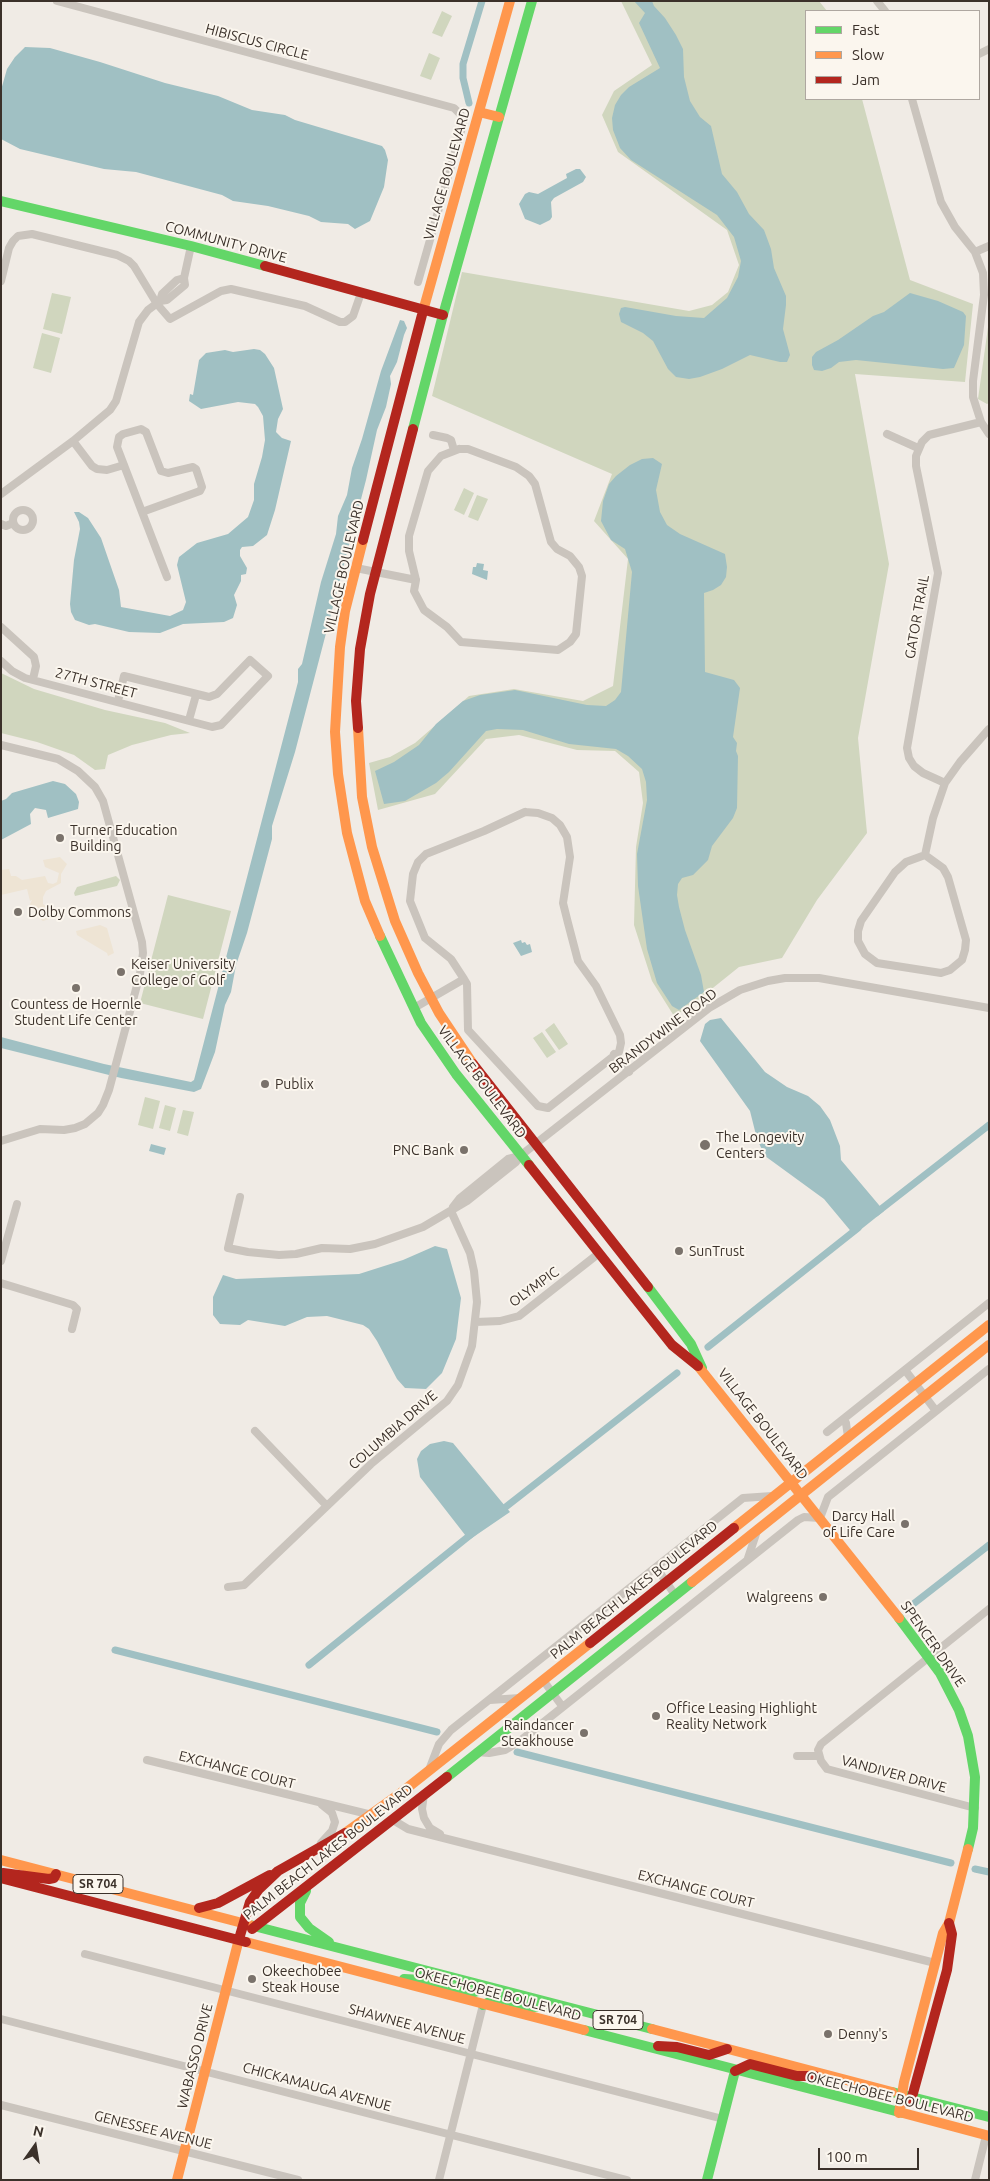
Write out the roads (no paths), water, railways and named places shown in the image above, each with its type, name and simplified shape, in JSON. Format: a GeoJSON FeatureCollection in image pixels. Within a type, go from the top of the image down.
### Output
{"type":"FeatureCollection","features":[{"type":"Feature","properties":{"kind":"street","name":"HIBISCUS CIRCLE"},"geometry":{"type":"LineString","coordinates":[[57,1],[450,106],[458,111],[463,124],[418,282]]}},
{"type":"Feature","properties":{"kind":"street","name":"VILLAGE BOULEVARD"},"geometry":{"type":"LineString","coordinates":[[510,1],[423,310],[348,597],[340,647],[335,732],[342,800],[354,867],[365,901],[388,956],[421,1023],[456,1074],[672,1345],[703,1370],[801,1494]]}},
{"type":"Feature","properties":{"kind":"street","name":"VILLAGE BOULEVARD"},"geometry":{"type":"LineString","coordinates":[[532,1],[443,315],[376,573],[362,640],[356,701],[362,797],[372,847],[395,921],[438,1013],[472,1062],[617,1245],[691,1344],[703,1370]]}},
{"type":"Feature","properties":{"kind":"street"},"geometry":{"type":"LineString","coordinates":[[912,100],[941,202],[955,227],[975,252],[984,284],[973,387],[975,408],[989,434]]}},
{"type":"Feature","properties":{"kind":"street"},"geometry":{"type":"LineString","coordinates":[[479,112],[499,117]]}},
{"type":"Feature","properties":{"kind":"street","name":"COMMUNITY DRIVE"},"geometry":{"type":"LineString","coordinates":[[1,201],[191,246],[443,315]]}},
{"type":"Feature","properties":{"kind":"street"},"geometry":{"type":"LineString","coordinates":[[1,281],[9,248],[13,241],[18,236],[32,234],[123,258],[134,266],[170,318],[221,291],[236,289],[305,306],[340,322],[349,320],[353,316],[361,293]]}},
{"type":"Feature","properties":{"kind":"street"},"geometry":{"type":"LineString","coordinates":[[1,494],[73,442],[100,419],[116,401],[139,322],[148,310],[159,303],[162,294],[177,280],[184,278],[191,246]]}},
{"type":"Feature","properties":{"kind":"street"},"geometry":{"type":"LineString","coordinates":[[975,252],[989,246]]}},
{"type":"Feature","properties":{"kind":"street"},"geometry":{"type":"LineString","coordinates":[[887,434],[918,448],[925,438],[934,433],[981,422]]}},
{"type":"Feature","properties":{"kind":"street"},"geometry":{"type":"LineString","coordinates":[[142,512],[200,491],[202,482],[196,469],[192,467],[168,473],[161,471],[148,436],[141,429],[123,434],[119,437],[117,447],[124,465],[142,512],[167,577]]}},
{"type":"Feature","properties":{"kind":"street"},"geometry":{"type":"LineString","coordinates":[[433,435],[451,440],[454,450]]}},
{"type":"Feature","properties":{"kind":"street"},"geometry":{"type":"LineString","coordinates":[[73,442],[92,466],[97,469],[107,470],[124,465]]}},
{"type":"Feature","properties":{"kind":"street","name":"GATOR TRAIL"},"geometry":{"type":"LineString","coordinates":[[918,448],[916,466],[938,573],[907,748],[909,758],[914,766],[922,773],[945,783]]}},
{"type":"Feature","properties":{"kind":"street"},"geometry":{"type":"LineString","coordinates":[[468,449],[516,466],[532,480],[551,542],[573,559],[581,571],[576,634],[570,642],[558,650],[461,642],[447,627],[424,610],[414,591],[416,580],[409,552],[409,536],[428,471],[437,459],[454,450],[468,449]]}},
{"type":"Feature","properties":{"kind":"street"},"geometry":{"type":"LineString","coordinates":[[1,524],[6,526],[12,523]]}},
{"type":"Feature","properties":{"kind":"street"},"geometry":{"type":"LineString","coordinates":[[356,568],[416,580]]}},
{"type":"Feature","properties":{"kind":"street"},"geometry":{"type":"LineString","coordinates":[[1,627],[34,657],[36,666],[33,679]]}},
{"type":"Feature","properties":{"kind":"street","name":"27TH STREET"},"geometry":{"type":"LineString","coordinates":[[1,661],[16,674],[212,727],[221,725],[268,676],[250,660],[217,694],[209,697],[196,695]]}},
{"type":"Feature","properties":{"kind":"street"},"geometry":{"type":"LineString","coordinates":[[118,702],[124,676],[196,695],[189,720]]}},
{"type":"Feature","properties":{"kind":"street"},"geometry":{"type":"LineString","coordinates":[[925,854],[933,818],[945,783],[960,762],[989,729]]}},
{"type":"Feature","properties":{"kind":"street"},"geometry":{"type":"LineString","coordinates":[[1,745],[58,759],[68,764],[91,783],[103,801],[142,942],[143,952],[140,974],[104,1105],[85,1124],[70,1129],[40,1129],[1,1141]]}},
{"type":"Feature","properties":{"kind":"street"},"geometry":{"type":"LineString","coordinates":[[524,812],[534,812],[548,816],[560,825],[569,842],[570,857],[563,903],[578,961],[596,986],[620,1036],[621,1048],[548,1108],[538,1106],[468,1030],[467,984],[464,979],[450,959],[425,938],[410,901],[411,885],[418,862],[426,854],[476,835],[524,812]]}},
{"type":"Feature","properties":{"kind":"street"},"geometry":{"type":"LineString","coordinates":[[925,854],[943,868],[948,877],[966,940],[964,955],[958,964],[941,974],[877,963],[864,954],[858,941],[861,921],[895,872],[906,862],[925,854]]}},
{"type":"Feature","properties":{"kind":"street","name":"BRANDYWINE ROAD"},"geometry":{"type":"LineString","coordinates":[[240,1197],[228,1248],[279,1255],[296,1254],[322,1248],[350,1249],[375,1244],[423,1227],[451,1210],[460,1198],[508,1159],[520,1156],[537,1144],[724,998],[768,981],[785,978],[819,978],[989,1008]]}},
{"type":"Feature","properties":{"kind":"street"},"geometry":{"type":"LineString","coordinates":[[414,1008],[464,979]]}},
{"type":"Feature","properties":{"kind":"street"},"geometry":{"type":"LineString","coordinates":[[614,1054],[629,1072]]}},
{"type":"Feature","properties":{"kind":"street"},"geometry":{"type":"LineString","coordinates":[[1,1261],[17,1204]]}},
{"type":"Feature","properties":{"kind":"street","name":"COLUMBIA DRIVE"},"geometry":{"type":"LineString","coordinates":[[228,1586],[244,1585],[382,1453],[443,1404],[453,1393],[466,1364],[476,1322],[477,1302],[474,1271],[466,1241],[451,1210]]}},
{"type":"Feature","properties":{"kind":"street","name":"OLYMPIC"},"geometry":{"type":"LineString","coordinates":[[476,1322],[509,1320],[527,1311],[598,1254]]}},
{"type":"Feature","properties":{"kind":"street"},"geometry":{"type":"LineString","coordinates":[[1,1283],[74,1305],[77,1309],[72,1329]]}},
{"type":"Feature","properties":{"kind":"street"},"geometry":{"type":"LineString","coordinates":[[827,1432],[989,1303]]}},
{"type":"Feature","properties":{"kind":"street","name":"PALM BEACH LAKES BOULEVARD"},"geometry":{"type":"LineString","coordinates":[[240,1939],[250,1902],[254,1895],[278,1871],[355,1827],[402,1792],[989,1325]]}},
{"type":"Feature","properties":{"kind":"street","name":"PALM BEACH LAKES BOULEVARD"},"geometry":{"type":"LineString","coordinates":[[240,1939],[256,1925],[309,1887],[989,1345]]}},
{"type":"Feature","properties":{"kind":"street"},"geometry":{"type":"LineString","coordinates":[[477,1752],[497,1752],[512,1747],[800,1518],[811,1516],[820,1518],[828,1497],[989,1369]]}},
{"type":"Feature","properties":{"kind":"street"},"geometry":{"type":"LineString","coordinates":[[905,1370],[936,1411]]}},
{"type":"Feature","properties":{"kind":"street"},"geometry":{"type":"LineString","coordinates":[[844,1418],[848,1437]]}},
{"type":"Feature","properties":{"kind":"street"},"geometry":{"type":"LineString","coordinates":[[255,1431],[327,1506]]}},
{"type":"Feature","properties":{"kind":"street","name":"SPENCER DRIVE"},"geometry":{"type":"LineString","coordinates":[[801,1494],[929,1657],[951,1691],[968,1736],[975,1777],[975,1808],[968,1849],[949,1923],[943,1933],[924,2004],[901,2094],[899,2113]]}},
{"type":"Feature","properties":{"kind":"street"},"geometry":{"type":"LineString","coordinates":[[428,1771],[439,1744],[446,1734],[656,1567],[743,1498],[774,1496]]}},
{"type":"Feature","properties":{"kind":"street"},"geometry":{"type":"LineString","coordinates":[[748,1558],[758,1529]]}},
{"type":"Feature","properties":{"kind":"street"},"geometry":{"type":"LineString","coordinates":[[656,1567],[675,1595]]}},
{"type":"Feature","properties":{"kind":"street"},"geometry":{"type":"LineString","coordinates":[[797,1756],[819,1753],[821,1744],[989,1609]]}},
{"type":"Feature","properties":{"kind":"street"},"geometry":{"type":"LineString","coordinates":[[543,1680],[562,1706]]}},
{"type":"Feature","properties":{"kind":"street"},"geometry":{"type":"LineString","coordinates":[[490,1700],[520,1698]]}},
{"type":"Feature","properties":{"kind":"street","name":"VANDIVER DRIVE"},"geometry":{"type":"LineString","coordinates":[[819,1753],[827,1769],[975,1808]]}},
{"type":"Feature","properties":{"kind":"street","name":"EXCHANGE COURT"},"geometry":{"type":"LineString","coordinates":[[147,1760],[372,1815]]}},
{"type":"Feature","properties":{"kind":"street"},"geometry":{"type":"LineString","coordinates":[[393,1820],[396,1804],[402,1792]]}},
{"type":"Feature","properties":{"kind":"street","name":"EXCHANGE COURT"},"geometry":{"type":"LineString","coordinates":[[424,1794],[422,1809],[427,1824],[434,1832],[451,1839]]}},
{"type":"Feature","properties":{"kind":"street"},"geometry":{"type":"LineString","coordinates":[[312,1852],[328,1836],[335,1822],[332,1813],[321,1803]]}},
{"type":"Feature","properties":{"kind":"street","name":"EXCHANGE COURT"},"geometry":{"type":"LineString","coordinates":[[393,1820],[408,1829],[935,1964]]}},
{"type":"Feature","properties":{"kind":"street","name":"OKEECHOBEE BOULEVARD"},"geometry":{"type":"LineString","coordinates":[[1,1860],[194,1908],[989,2117]]}},
{"type":"Feature","properties":{"kind":"street"},"geometry":{"type":"LineString","coordinates":[[194,1908],[218,1903],[254,1882],[278,1871]]}},
{"type":"Feature","properties":{"kind":"street"},"geometry":{"type":"LineString","coordinates":[[1,1873],[7,1872],[49,1879],[54,1878],[56,1874]]}},
{"type":"Feature","properties":{"kind":"street","name":"OKEECHOBEE BOULEVARD"},"geometry":{"type":"LineString","coordinates":[[1,1878],[988,2136]]}},
{"type":"Feature","properties":{"kind":"street"},"geometry":{"type":"LineString","coordinates":[[309,1887],[300,1903],[300,1917],[309,1928],[334,1946]]}},
{"type":"Feature","properties":{"kind":"street","name":"SPENCER DRIVE"},"geometry":{"type":"LineString","coordinates":[[899,2113],[912,2097],[947,1970],[952,1934],[949,1923]]}},
{"type":"Feature","properties":{"kind":"street","name":"WABASSO DRIVE"},"geometry":{"type":"LineString","coordinates":[[177,2180],[240,1939]]}},
{"type":"Feature","properties":{"kind":"street","name":"SHAWNEE AVENUE"},"geometry":{"type":"LineString","coordinates":[[85,1954],[723,2119]]}},
{"type":"Feature","properties":{"kind":"street"},"geometry":{"type":"LineString","coordinates":[[384,1978],[422,1980],[471,1992],[492,1987]]}},
{"type":"Feature","properties":{"kind":"street"},"geometry":{"type":"LineString","coordinates":[[439,2180],[483,2005],[498,1998],[532,2007],[561,2005]]}},
{"type":"Feature","properties":{"kind":"street"},"geometry":{"type":"LineString","coordinates":[[924,2004],[927,2015],[933,2022]]}},
{"type":"Feature","properties":{"kind":"street","name":"CHICKAMAUGA AVENUE"},"geometry":{"type":"LineString","coordinates":[[1,2019],[627,2180]]}},
{"type":"Feature","properties":{"kind":"street"},"geometry":{"type":"LineString","coordinates":[[634,2044],[677,2047],[708,2055],[728,2049]]}},
{"type":"Feature","properties":{"kind":"street"},"geometry":{"type":"LineString","coordinates":[[707,2180],[735,2071],[750,2064],[797,2076],[832,2076]]}},
{"type":"Feature","properties":{"kind":"street","name":"GENESSEE AVENUE"},"geometry":{"type":"LineString","coordinates":[[1,2105],[298,2180]]}},
{"type":"Feature","properties":{"kind":"street"},"geometry":{"type":"LineString","coordinates":[[975,2180],[988,2136]]}},
{"type":"Feature","properties":{"kind":"water"},"geometry":{"type":"Polygon","coordinates":[[[634,1],[652,1],[676,35],[683,49],[684,77],[690,101],[700,117],[711,126],[722,174],[737,192],[749,214],[764,230],[771,249],[774,268],[786,296],[783,329],[790,355],[787,362],[750,355],[722,369],[700,377],[689,379],[676,377],[668,369],[653,341],[643,333],[621,322],[619,314],[621,308],[625,307],[676,316],[704,318],[727,298],[738,277],[741,261],[734,237],[717,215],[631,160],[620,148],[613,130],[612,118],[615,105],[629,87],[660,68],[639,23],[645,13],[634,1]]]}},
{"type":"Feature","properties":{"kind":"water"},"geometry":{"type":"Polygon","coordinates":[[[25,47],[50,48],[165,83],[218,96],[252,110],[285,115],[295,120],[382,146],[388,160],[384,187],[370,221],[355,229],[348,224],[321,222],[309,216],[268,206],[233,201],[222,195],[136,172],[104,169],[20,149],[1,139],[1,90],[7,69],[25,47]]]}},
{"type":"Feature","properties":{"kind":"water"},"geometry":{"type":"Polygon","coordinates":[[[580,169],[586,177],[583,182],[554,198],[551,202],[552,217],[550,220],[540,225],[525,219],[519,204],[525,194],[529,192],[538,194],[567,178],[566,174],[580,169]]]}},
{"type":"Feature","properties":{"kind":"water"},"geometry":{"type":"Polygon","coordinates":[[[910,293],[938,301],[963,312],[966,316],[964,345],[954,368],[943,369],[856,360],[839,362],[831,368],[822,371],[814,370],[812,357],[816,352],[838,340],[873,316],[884,312],[910,293]]]}},
{"type":"Feature","properties":{"kind":"water"},"geometry":{"type":"Polygon","coordinates":[[[400,320],[404,321],[407,328],[397,362],[390,376],[391,384],[386,407],[377,430],[366,480],[295,752],[272,826],[272,839],[247,933],[236,965],[231,992],[225,1005],[215,1052],[201,1089],[194,1092],[121,1078],[1,1048],[1,1037],[104,1064],[191,1082],[194,1080],[298,682],[298,669],[302,664],[321,582],[336,534],[338,516],[347,495],[352,468],[381,371],[400,320]]]}},
{"type":"Feature","properties":{"kind":"water"},"geometry":{"type":"Polygon","coordinates":[[[260,350],[265,354],[274,368],[283,409],[278,419],[276,432],[282,438],[291,441],[275,510],[267,535],[253,546],[242,547],[240,550],[240,556],[247,568],[246,574],[241,575],[241,581],[234,595],[237,605],[233,618],[224,622],[183,624],[160,633],[129,632],[95,624],[89,625],[75,620],[70,604],[74,560],[80,529],[74,512],[79,512],[88,518],[101,538],[119,590],[121,607],[170,616],[183,610],[186,602],[177,565],[179,557],[197,543],[228,534],[248,517],[254,500],[254,484],[265,440],[263,416],[255,404],[238,402],[201,409],[189,401],[190,394],[193,395],[199,360],[206,353],[260,350]]]}},
{"type":"Feature","properties":{"kind":"water"},"geometry":{"type":"Polygon","coordinates":[[[653,458],[662,464],[656,490],[660,512],[667,525],[680,534],[725,554],[726,577],[721,585],[704,593],[705,672],[734,680],[740,688],[733,737],[737,743],[736,751],[738,756],[737,808],[733,818],[712,846],[708,860],[693,875],[682,878],[678,884],[679,907],[701,975],[704,992],[679,1010],[672,1006],[657,983],[647,949],[638,886],[637,854],[647,800],[646,782],[642,769],[628,756],[616,749],[569,744],[523,730],[497,729],[486,731],[449,772],[436,783],[405,801],[384,804],[375,771],[394,762],[419,745],[436,724],[463,701],[480,695],[515,690],[587,705],[606,706],[615,700],[621,692],[632,572],[625,549],[611,540],[601,521],[603,501],[609,484],[616,476],[630,465],[642,459],[653,458]]]}},
{"type":"Feature","properties":{"kind":"water"},"geometry":{"type":"Polygon","coordinates":[[[477,563],[484,564],[483,570],[488,571],[487,580],[472,574],[473,567],[476,567],[477,563]]]}},
{"type":"Feature","properties":{"kind":"water"},"geometry":{"type":"Polygon","coordinates":[[[53,781],[65,784],[76,794],[79,802],[78,809],[48,818],[46,810],[35,808],[30,814],[31,824],[1,840],[1,801],[12,793],[53,781]]]}},
{"type":"Feature","properties":{"kind":"water"},"geometry":{"type":"Polygon","coordinates":[[[521,940],[522,943],[530,944],[532,952],[521,956],[513,943],[521,940]]]}},
{"type":"Feature","properties":{"kind":"water"},"geometry":{"type":"Polygon","coordinates":[[[721,1018],[765,1072],[787,1087],[808,1096],[820,1106],[830,1120],[840,1146],[841,1160],[884,1211],[854,1235],[824,1199],[765,1156],[757,1139],[750,1111],[700,1041],[705,1024],[710,1020],[721,1018]]]}},
{"type":"Feature","properties":{"kind":"water"},"geometry":{"type":"Polygon","coordinates":[[[151,1144],[166,1148],[164,1155],[149,1151],[151,1144]]]}},
{"type":"Feature","properties":{"kind":"water"},"geometry":{"type":"Polygon","coordinates":[[[435,1246],[447,1249],[461,1298],[456,1339],[442,1373],[426,1389],[405,1388],[397,1379],[369,1329],[363,1325],[327,1316],[307,1317],[285,1326],[248,1320],[240,1325],[220,1324],[213,1315],[213,1297],[223,1275],[236,1279],[359,1274],[403,1260],[435,1246]]]}},
{"type":"Feature","properties":{"kind":"water"},"geometry":{"type":"Polygon","coordinates":[[[444,1441],[453,1443],[510,1512],[469,1540],[420,1477],[417,1459],[421,1451],[430,1444],[444,1441]]]}},
{"type":"Feature","properties":{"kind":"waterway"},"geometry":{"type":"LineString","coordinates":[[469,103],[463,78],[463,64],[482,1]]}},
{"type":"Feature","properties":{"kind":"waterway"},"geometry":{"type":"LineString","coordinates":[[876,1213],[989,1125]]}},
{"type":"Feature","properties":{"kind":"waterway"},"geometry":{"type":"LineString","coordinates":[[708,1347],[858,1228]]}},
{"type":"Feature","properties":{"kind":"waterway"},"geometry":{"type":"LineString","coordinates":[[498,1513],[677,1373]]}},
{"type":"Feature","properties":{"kind":"waterway"},"geometry":{"type":"LineString","coordinates":[[309,1665],[474,1532]]}},
{"type":"Feature","properties":{"kind":"waterway"},"geometry":{"type":"LineString","coordinates":[[912,1605],[989,1545]]}},
{"type":"Feature","properties":{"kind":"waterway"},"geometry":{"type":"LineString","coordinates":[[115,1650],[437,1732]]}},
{"type":"Feature","properties":{"kind":"waterway"},"geometry":{"type":"LineString","coordinates":[[517,1752],[951,1863]]}},
{"type":"Feature","properties":{"kind":"waterway"},"geometry":{"type":"LineString","coordinates":[[975,1869],[989,1872]]}},
{"type":"Feature","properties":{"kind":"place","name":"Turner Education Building"},"geometry":{"type":"Point","coordinates":[60,838]}},
{"type":"Feature","properties":{"kind":"place","name":"Dolby Commons"},"geometry":{"type":"Point","coordinates":[18,912]}},
{"type":"Feature","properties":{"kind":"place","name":"Keiser University College of Golf"},"geometry":{"type":"Point","coordinates":[121,972]}},
{"type":"Feature","properties":{"kind":"place","name":"Countess de Hoernle Student Life Center"},"geometry":{"type":"Point","coordinates":[76,988]}},
{"type":"Feature","properties":{"kind":"place","name":"Publix"},"geometry":{"type":"Point","coordinates":[265,1084]}},
{"type":"Feature","properties":{"kind":"place","name":"The Longevity Centers"},"geometry":{"type":"Point","coordinates":[705,1145]}},
{"type":"Feature","properties":{"kind":"place","name":"PNC Bank"},"geometry":{"type":"Point","coordinates":[464,1150]}},
{"type":"Feature","properties":{"kind":"place","name":"SunTrust"},"geometry":{"type":"Point","coordinates":[679,1251]}},
{"type":"Feature","properties":{"kind":"place","name":"Darcy Hall of Life Care"},"geometry":{"type":"Point","coordinates":[905,1524]}},
{"type":"Feature","properties":{"kind":"place","name":"Walgreens"},"geometry":{"type":"Point","coordinates":[823,1597]}},
{"type":"Feature","properties":{"kind":"place","name":"Office Leasing Highlight Reality Network"},"geometry":{"type":"Point","coordinates":[656,1716]}},
{"type":"Feature","properties":{"kind":"place","name":"Raindancer Steakhouse"},"geometry":{"type":"Point","coordinates":[584,1733]}},
{"type":"Feature","properties":{"kind":"place","name":"Okeechobee Steak House"},"geometry":{"type":"Point","coordinates":[252,1979]}},
{"type":"Feature","properties":{"kind":"place","name":"Denny's"},"geometry":{"type":"Point","coordinates":[828,2034]}}]}
